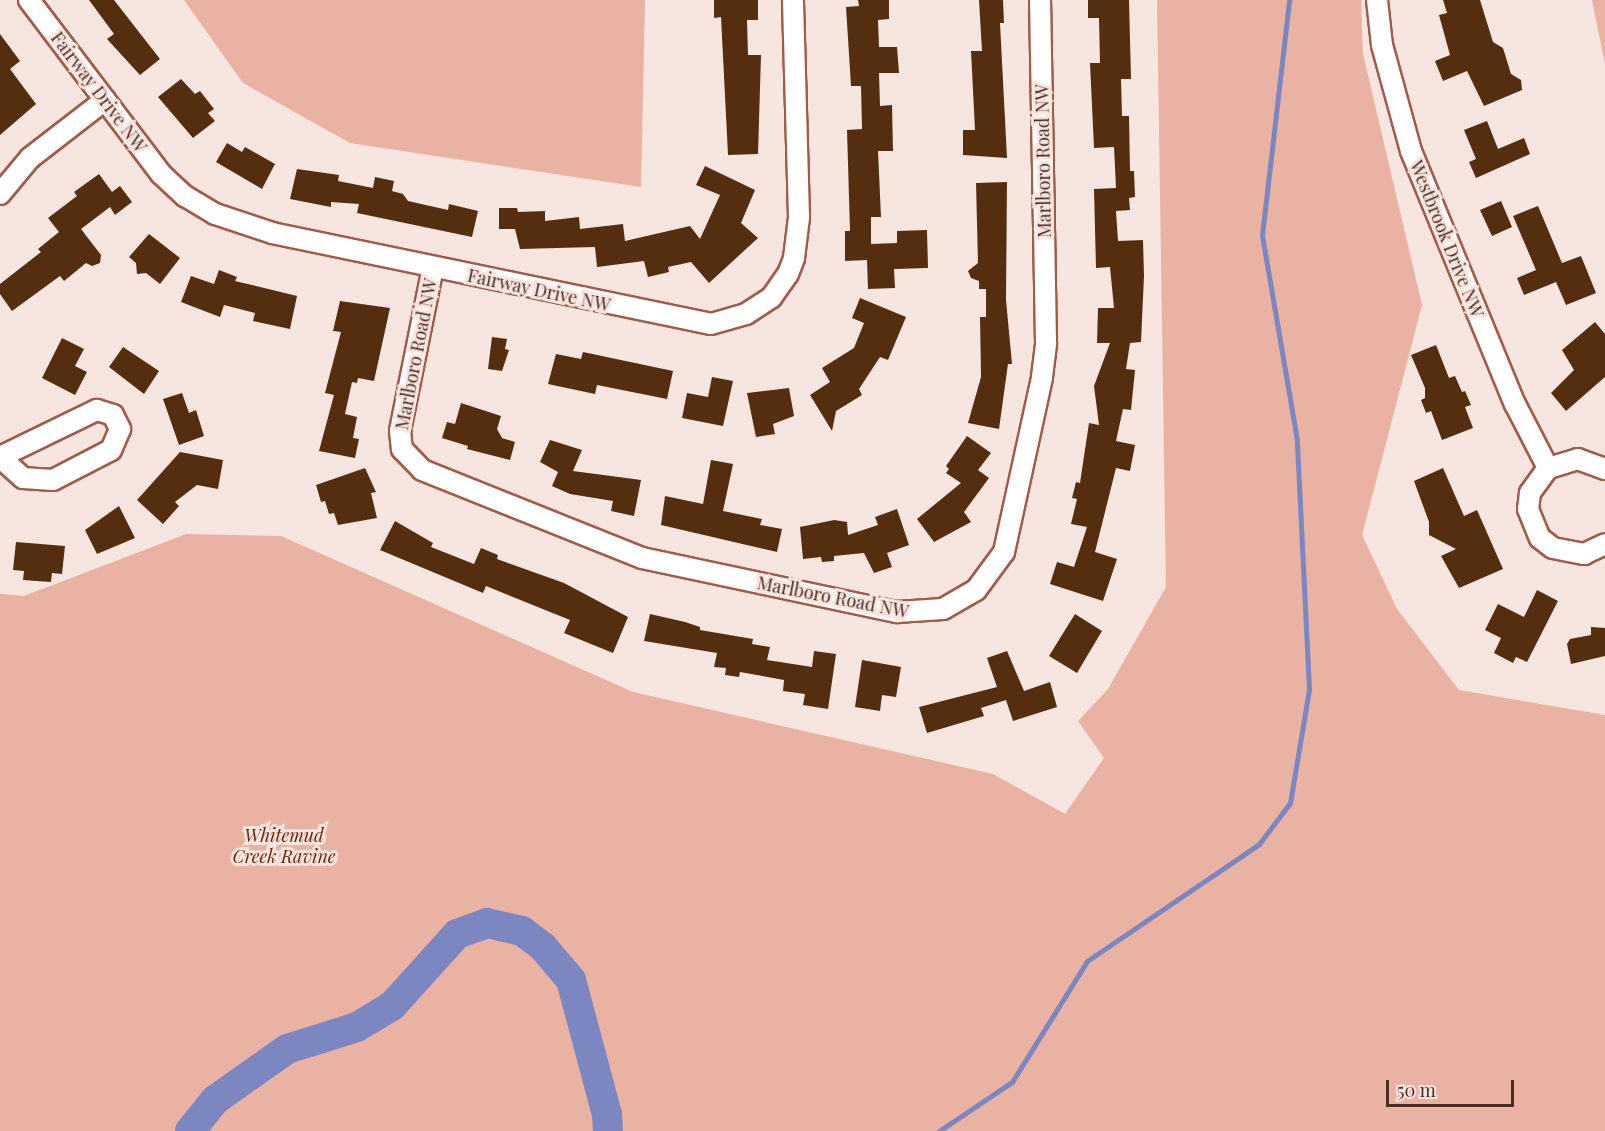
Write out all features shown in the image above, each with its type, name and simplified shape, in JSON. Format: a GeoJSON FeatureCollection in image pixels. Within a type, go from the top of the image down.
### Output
{"type":"FeatureCollection","features":[{"type":"Feature","properties":{"kind":"street","name":"Fairway Drive NW"},"geometry":{"type":"LineString","coordinates":[[29,0],[161,174],[185,196],[215,214],[250,228],[699,324],[722,323],[759,307],[788,274],[798,238],[793,0]]}},
{"type":"Feature","properties":{"kind":"street","name":"Marlboro Road NW"},"geometry":{"type":"LineString","coordinates":[[433,267],[400,431],[402,449],[422,470],[642,558],[897,612],[943,609],[976,590],[1005,552],[1042,377],[1046,342],[1040,0]]}},
{"type":"Feature","properties":{"kind":"street","name":"Westbrook Drive NW"},"geometry":{"type":"LineString","coordinates":[[1377,0],[1382,45],[1411,151],[1515,404],[1548,468]]}},
{"type":"Feature","properties":{"kind":"street"},"geometry":{"type":"LineString","coordinates":[[0,194],[30,158],[105,100]]}},
{"type":"Feature","properties":{"kind":"street"},"geometry":{"type":"LineString","coordinates":[[97,410],[113,415],[120,429],[111,450],[52,480],[23,478],[0,457],[97,410]]}},
{"type":"Feature","properties":{"kind":"street"},"geometry":{"type":"LineString","coordinates":[[1605,469],[1578,459],[1548,468],[1530,493],[1528,509],[1540,538],[1568,554],[1584,554],[1605,544]]}},
{"type":"Feature","properties":{"kind":"green space"},"geometry":{"type":"Polygon","coordinates":[[[184,0],[645,0],[641,187],[350,143],[243,83],[184,0]]]}},
{"type":"Feature","properties":{"kind":"green space","name":"Whitemud Creek Ravine"},"geometry":{"type":"Polygon","coordinates":[[[1157,0],[1361,0],[1363,54],[1422,305],[1362,535],[1397,609],[1459,690],[1605,715],[1605,1131],[0,1131],[0,594],[24,596],[186,534],[281,536],[633,692],[993,774],[1065,814],[1104,758],[1078,721],[1108,689],[1166,587],[1157,0]]]}},
{"type":"Feature","properties":{"kind":"green space"},"geometry":{"type":"Polygon","coordinates":[[[1592,0],[1605,0],[1605,64],[1592,0]]]}},
{"type":"Feature","properties":{"kind":"building"},"geometry":{"type":"Polygon","coordinates":[[[89,0],[114,0],[160,59],[140,75],[107,39],[114,34],[89,0]]]}},
{"type":"Feature","properties":{"kind":"building"},"geometry":{"type":"Polygon","coordinates":[[[714,0],[758,0],[758,20],[747,20],[748,55],[761,55],[758,154],[728,155],[721,17],[714,18],[714,0]]]}},
{"type":"Feature","properties":{"kind":"building"},"geometry":{"type":"Polygon","coordinates":[[[858,0],[889,0],[889,19],[878,20],[879,47],[897,47],[899,73],[879,73],[880,106],[892,105],[893,151],[878,151],[881,217],[871,217],[871,244],[897,243],[897,231],[927,230],[928,268],[894,269],[895,288],[868,289],[867,260],[845,261],[845,231],[850,231],[847,130],[862,129],[861,86],[851,86],[846,7],[859,6],[858,0]]]}},
{"type":"Feature","properties":{"kind":"building"},"geometry":{"type":"Polygon","coordinates":[[[979,0],[1003,0],[1004,23],[1000,23],[1007,158],[963,155],[963,130],[975,130],[971,51],[982,51],[979,0]]]}},
{"type":"Feature","properties":{"kind":"building"},"geometry":{"type":"Polygon","coordinates":[[[1088,0],[1129,0],[1131,79],[1121,79],[1122,116],[1129,116],[1130,171],[1134,171],[1135,197],[1129,198],[1130,210],[1116,211],[1118,241],[1143,240],[1144,276],[1141,342],[1130,343],[1126,369],[1135,370],[1131,410],[1123,409],[1116,441],[1135,445],[1130,471],[1116,468],[1095,552],[1117,559],[1103,601],[1050,584],[1057,562],[1074,567],[1087,527],[1071,524],[1077,499],[1072,498],[1076,482],[1080,483],[1089,423],[1099,425],[1094,386],[1110,343],[1097,343],[1098,308],[1114,308],[1110,267],[1096,268],[1094,189],[1116,188],[1114,147],[1094,148],[1090,63],[1100,63],[1099,18],[1088,18],[1088,0]]]}},
{"type":"Feature","properties":{"kind":"building"},"geometry":{"type":"Polygon","coordinates":[[[1443,0],[1480,0],[1493,42],[1503,48],[1511,74],[1521,80],[1522,90],[1484,106],[1467,71],[1443,81],[1435,61],[1450,55],[1439,15],[1447,13],[1443,0]]]}},
{"type":"Feature","properties":{"kind":"building"},"geometry":{"type":"Polygon","coordinates":[[[0,34],[20,61],[10,69],[36,104],[0,135],[0,34]]]}},
{"type":"Feature","properties":{"kind":"building"},"geometry":{"type":"Polygon","coordinates":[[[181,79],[195,94],[200,91],[214,109],[208,113],[215,121],[193,138],[158,97],[181,79]]]}},
{"type":"Feature","properties":{"kind":"building"},"geometry":{"type":"Polygon","coordinates":[[[1487,121],[1498,149],[1524,138],[1530,154],[1476,178],[1469,162],[1476,159],[1464,130],[1487,121]]]}},
{"type":"Feature","properties":{"kind":"building"},"geometry":{"type":"Polygon","coordinates":[[[227,143],[242,152],[245,147],[275,164],[262,189],[216,162],[227,143]]]}},
{"type":"Feature","properties":{"kind":"building"},"geometry":{"type":"Polygon","coordinates":[[[705,166],[755,190],[741,223],[758,238],[709,283],[691,262],[668,267],[669,272],[648,277],[644,261],[597,267],[595,247],[520,249],[515,229],[499,229],[499,208],[517,208],[518,212],[545,211],[545,221],[579,217],[580,229],[623,224],[625,241],[690,226],[700,239],[720,195],[696,185],[705,166]]]}},
{"type":"Feature","properties":{"kind":"building"},"geometry":{"type":"Polygon","coordinates":[[[297,169],[339,175],[338,181],[373,188],[375,177],[394,181],[392,191],[403,194],[408,201],[448,210],[449,204],[478,211],[472,237],[357,213],[359,204],[331,202],[331,207],[290,199],[297,169]]]}},
{"type":"Feature","properties":{"kind":"building"},"geometry":{"type":"Polygon","coordinates":[[[99,174],[112,192],[120,186],[132,202],[115,215],[110,207],[81,229],[101,255],[100,263],[92,266],[86,263],[64,281],[60,276],[12,311],[0,294],[0,284],[41,252],[38,249],[59,232],[48,218],[77,196],[74,192],[99,174]]]}},
{"type":"Feature","properties":{"kind":"building"},"geometry":{"type":"Polygon","coordinates":[[[1007,182],[1006,300],[1012,364],[1008,364],[999,429],[968,423],[981,377],[980,317],[986,317],[986,289],[979,289],[979,281],[971,278],[968,271],[978,263],[976,183],[1007,182]]]}},
{"type":"Feature","properties":{"kind":"building"},"geometry":{"type":"Polygon","coordinates":[[[1501,201],[1512,227],[1492,236],[1480,210],[1501,201]]]}},
{"type":"Feature","properties":{"kind":"building"},"geometry":{"type":"Polygon","coordinates":[[[1538,206],[1562,263],[1581,256],[1596,293],[1566,305],[1556,282],[1524,295],[1517,278],[1536,270],[1513,216],[1538,206]]]}},
{"type":"Feature","properties":{"kind":"building"},"geometry":{"type":"Polygon","coordinates":[[[149,234],[180,258],[160,284],[146,273],[137,274],[136,263],[129,257],[149,234]]]}},
{"type":"Feature","properties":{"kind":"building"},"geometry":{"type":"Polygon","coordinates":[[[219,270],[237,277],[235,281],[297,296],[290,329],[253,321],[255,313],[224,305],[220,317],[181,302],[191,276],[214,284],[219,270]]]}},
{"type":"Feature","properties":{"kind":"building"},"geometry":{"type":"Polygon","coordinates":[[[860,298],[906,317],[888,360],[880,357],[859,389],[862,395],[836,411],[832,431],[810,395],[830,382],[822,368],[854,348],[864,323],[852,318],[860,298]]]}},
{"type":"Feature","properties":{"kind":"building"},"geometry":{"type":"Polygon","coordinates":[[[340,301],[390,308],[374,381],[358,378],[357,383],[352,382],[345,414],[357,417],[353,438],[359,439],[355,458],[319,451],[334,395],[325,393],[341,332],[333,331],[340,301]]]}},
{"type":"Feature","properties":{"kind":"building"},"geometry":{"type":"Polygon","coordinates":[[[1595,322],[1605,334],[1605,377],[1566,411],[1551,393],[1574,370],[1562,350],[1595,322]]]}},
{"type":"Feature","properties":{"kind":"building"},"geometry":{"type":"Polygon","coordinates":[[[492,337],[507,339],[505,349],[509,350],[502,371],[488,369],[492,337]]]}},
{"type":"Feature","properties":{"kind":"building"},"geometry":{"type":"Polygon","coordinates":[[[62,338],[84,349],[75,366],[87,372],[75,395],[42,378],[62,338]]]}},
{"type":"Feature","properties":{"kind":"building"},"geometry":{"type":"Polygon","coordinates":[[[1436,345],[1449,378],[1455,376],[1462,392],[1465,391],[1471,405],[1465,407],[1473,428],[1442,440],[1431,411],[1426,413],[1421,400],[1425,398],[1425,388],[1411,355],[1436,345]]]}},
{"type":"Feature","properties":{"kind":"building"},"geometry":{"type":"Polygon","coordinates":[[[123,347],[159,371],[144,394],[109,367],[123,347]]]}},
{"type":"Feature","properties":{"kind":"building"},"geometry":{"type":"Polygon","coordinates":[[[583,352],[673,371],[667,399],[597,385],[595,394],[548,384],[556,354],[581,359],[583,352]]]}},
{"type":"Feature","properties":{"kind":"building"},"geometry":{"type":"Polygon","coordinates":[[[712,377],[733,381],[723,426],[682,418],[687,393],[708,397],[712,377]]]}},
{"type":"Feature","properties":{"kind":"building"},"geometry":{"type":"Polygon","coordinates":[[[789,388],[794,416],[773,424],[775,434],[756,437],[747,393],[789,388]]]}},
{"type":"Feature","properties":{"kind":"building"},"geometry":{"type":"Polygon","coordinates":[[[182,393],[189,413],[196,410],[204,436],[179,445],[163,399],[182,393]]]}},
{"type":"Feature","properties":{"kind":"building"},"geometry":{"type":"Polygon","coordinates":[[[461,403],[501,416],[497,429],[502,438],[515,442],[510,460],[467,449],[468,446],[442,438],[447,422],[455,424],[461,403]]]}},
{"type":"Feature","properties":{"kind":"building"},"geometry":{"type":"Polygon","coordinates":[[[967,436],[991,453],[978,470],[989,478],[964,512],[971,522],[934,542],[917,519],[961,483],[946,473],[949,469],[946,466],[967,436]]]}},
{"type":"Feature","properties":{"kind":"building"},"geometry":{"type":"Polygon","coordinates":[[[550,440],[582,450],[573,471],[641,480],[634,516],[611,511],[613,501],[570,494],[552,486],[558,472],[540,462],[550,440]]]}},
{"type":"Feature","properties":{"kind":"building"},"geometry":{"type":"Polygon","coordinates":[[[180,452],[223,460],[218,489],[197,485],[175,502],[179,506],[163,524],[137,500],[180,452]]]}},
{"type":"Feature","properties":{"kind":"building"},"geometry":{"type":"Polygon","coordinates":[[[711,460],[733,464],[723,511],[762,519],[760,525],[782,529],[777,552],[661,525],[665,496],[703,504],[711,460]]]}},
{"type":"Feature","properties":{"kind":"building"},"geometry":{"type":"Polygon","coordinates":[[[365,468],[376,492],[371,493],[377,518],[338,525],[334,513],[329,514],[325,501],[321,502],[316,485],[365,468]]]}},
{"type":"Feature","properties":{"kind":"building"},"geometry":{"type":"Polygon","coordinates":[[[1443,468],[1464,516],[1477,510],[1503,569],[1459,588],[1441,556],[1456,549],[1429,535],[1429,522],[1414,481],[1443,468]]]}},
{"type":"Feature","properties":{"kind":"building"},"geometry":{"type":"Polygon","coordinates":[[[119,506],[135,538],[97,554],[85,530],[119,506]]]}},
{"type":"Feature","properties":{"kind":"building"},"geometry":{"type":"Polygon","coordinates":[[[897,509],[909,545],[887,553],[892,567],[874,573],[864,553],[834,556],[834,561],[822,562],[821,557],[803,559],[800,527],[834,520],[847,522],[848,535],[878,525],[875,517],[897,509]]]}},
{"type":"Feature","properties":{"kind":"building"},"geometry":{"type":"Polygon","coordinates":[[[395,521],[433,543],[431,547],[474,564],[481,548],[498,555],[497,559],[564,583],[628,617],[613,653],[564,633],[570,620],[486,586],[483,593],[380,550],[395,521]]]}},
{"type":"Feature","properties":{"kind":"building"},"geometry":{"type":"Polygon","coordinates":[[[16,542],[65,546],[62,574],[52,573],[51,582],[23,580],[24,571],[13,570],[16,542]]]}},
{"type":"Feature","properties":{"kind":"building"},"geometry":{"type":"Polygon","coordinates":[[[1537,590],[1558,601],[1527,662],[1516,657],[1513,663],[1494,653],[1501,638],[1485,630],[1498,604],[1524,617],[1537,590]]]}},
{"type":"Feature","properties":{"kind":"building"},"geometry":{"type":"Polygon","coordinates":[[[650,614],[685,622],[700,627],[700,630],[753,639],[752,644],[770,647],[767,660],[812,667],[814,651],[836,654],[828,709],[803,705],[805,694],[783,691],[784,680],[740,672],[739,677],[725,675],[726,668],[714,667],[717,653],[644,641],[650,614]]]}},
{"type":"Feature","properties":{"kind":"building"},"geometry":{"type":"Polygon","coordinates":[[[1075,614],[1102,631],[1077,673],[1049,656],[1075,614]]]}},
{"type":"Feature","properties":{"kind":"building"},"geometry":{"type":"Polygon","coordinates":[[[1591,627],[1605,628],[1605,656],[1571,664],[1567,644],[1570,639],[1591,635],[1591,627]]]}},
{"type":"Feature","properties":{"kind":"building"},"geometry":{"type":"Polygon","coordinates":[[[1007,651],[1024,691],[1050,682],[1057,707],[1013,721],[1006,700],[981,708],[984,716],[927,733],[919,707],[997,687],[987,658],[1007,651]]]}},
{"type":"Feature","properties":{"kind":"building"},"geometry":{"type":"Polygon","coordinates":[[[862,660],[901,667],[896,697],[882,695],[880,711],[855,707],[862,660]]]}},
{"type":"Feature","properties":{"kind":"waterway"},"geometry":{"type":"LineString","coordinates":[[939,1131],[1012,1082],[1087,961],[1259,844],[1290,803],[1309,689],[1297,440],[1262,235],[1289,0]]}},
{"type":"Feature","properties":{"kind":"waterway"},"geometry":{"type":"LineString","coordinates":[[190,1131],[215,1100],[287,1049],[357,1027],[392,1006],[457,934],[487,923],[522,931],[543,947],[571,980],[607,1114],[608,1131]]}}]}
